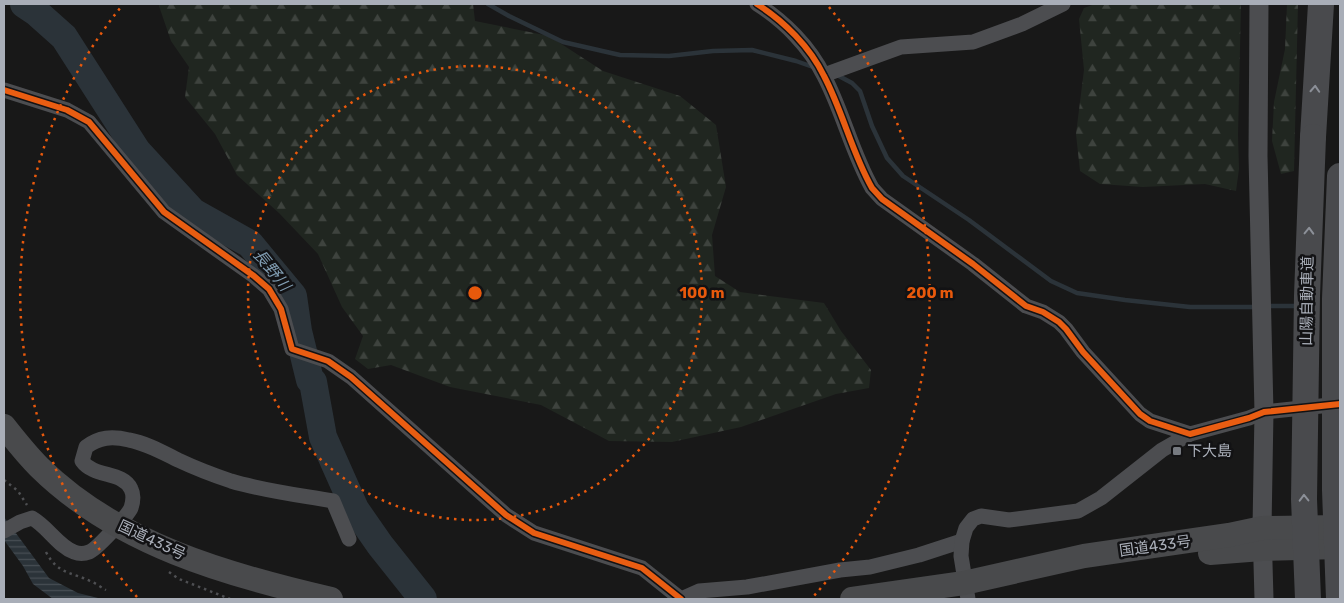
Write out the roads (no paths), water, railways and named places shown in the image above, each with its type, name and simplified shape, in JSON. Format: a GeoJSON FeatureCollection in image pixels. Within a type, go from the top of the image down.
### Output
{"type":"FeatureCollection","features":[{"type":"Feature","properties":{"kind":"highway","name":"山陽自動車道"},"geometry":{"type":"LineString","coordinates":[[1308,599],[1304,500],[1307,296],[1313,137],[1322,4]]}},
{"type":"Feature","properties":{"kind":"highway","name":"山陽自動車道"},"geometry":{"type":"LineString","coordinates":[[1339,599],[1335,490],[1335,299],[1340,176]]}},
{"type":"Feature","properties":{"kind":"highway","name":"国道433号"},"geometry":{"type":"LineString","coordinates":[[4,426],[39,467],[58,484],[99,514],[161,548],[236,575],[331,599]]}},
{"type":"Feature","properties":{"kind":"highway","name":"国道433号"},"geometry":{"type":"LineString","coordinates":[[1262,538],[1340,527]]}},
{"type":"Feature","properties":{"kind":"highway","name":"国道433号"},"geometry":{"type":"LineString","coordinates":[[852,599],[968,588],[1084,556],[1229,535],[1340,546]]}},
{"type":"Feature","properties":{"kind":"street"},"geometry":{"type":"LineString","coordinates":[[757,4],[791,31],[808,50],[824,75],[866,179],[882,199],[973,264],[1026,306],[1043,312],[1059,322],[1082,352],[1140,414],[1150,421],[1190,434]]}},
{"type":"Feature","properties":{"kind":"street"},"geometry":{"type":"LineString","coordinates":[[824,75],[901,47],[973,42],[1022,24],[1063,4]]}},
{"type":"Feature","properties":{"kind":"street"},"geometry":{"type":"LineString","coordinates":[[1259,4],[1258,156],[1264,412],[1262,538],[1264,599]]}},
{"type":"Feature","properties":{"kind":"street"},"geometry":{"type":"LineString","coordinates":[[4,90],[67,110],[88,122],[164,212],[254,276],[269,289],[281,309],[292,348],[328,361],[351,377],[506,514],[534,533],[642,568],[681,599],[699,591],[747,587],[840,570],[870,567],[919,555],[962,541]]}},
{"type":"Feature","properties":{"kind":"street"},"geometry":{"type":"LineString","coordinates":[[968,588],[961,560],[962,541],[966,528],[973,519],[981,516],[1009,520],[1078,511],[1101,498],[1162,450],[1190,434],[1264,412],[1340,404]]}},
{"type":"Feature","properties":{"kind":"street"},"geometry":{"type":"LineString","coordinates":[[4,531],[26,520],[42,524],[65,547],[74,552],[82,554],[90,552],[99,546],[131,508],[133,496],[130,487],[124,481],[86,467],[82,462],[86,447],[95,440],[104,438],[130,440],[146,444],[188,464],[232,481],[333,501],[349,539]]}},
{"type":"Feature","properties":{"kind":"waterway","name":"長野川"},"geometry":{"type":"LineString","coordinates":[[24,4],[64,37],[137,151],[193,212],[250,244],[293,296],[298,331],[310,380],[313,382],[323,437],[355,509],[380,545],[423,599]]}},
{"type":"Feature","properties":{"kind":"waterway"},"geometry":{"type":"LineString","coordinates":[[488,4],[563,42],[620,55],[669,56],[713,51],[752,50],[813,67]]}},
{"type":"Feature","properties":{"kind":"waterway"},"geometry":{"type":"LineString","coordinates":[[837,75],[852,83],[860,91],[872,126],[887,158],[903,176],[969,220],[1051,281],[1077,293],[1125,300],[1190,307],[1256,307]]}},
{"type":"Feature","properties":{"kind":"waterway"},"geometry":{"type":"LineString","coordinates":[[1266,306],[1298,306]]}},
{"type":"Feature","properties":{"kind":"place","name":"下大島"},"geometry":{"type":"Point","coordinates":[1177,451]}}]}
